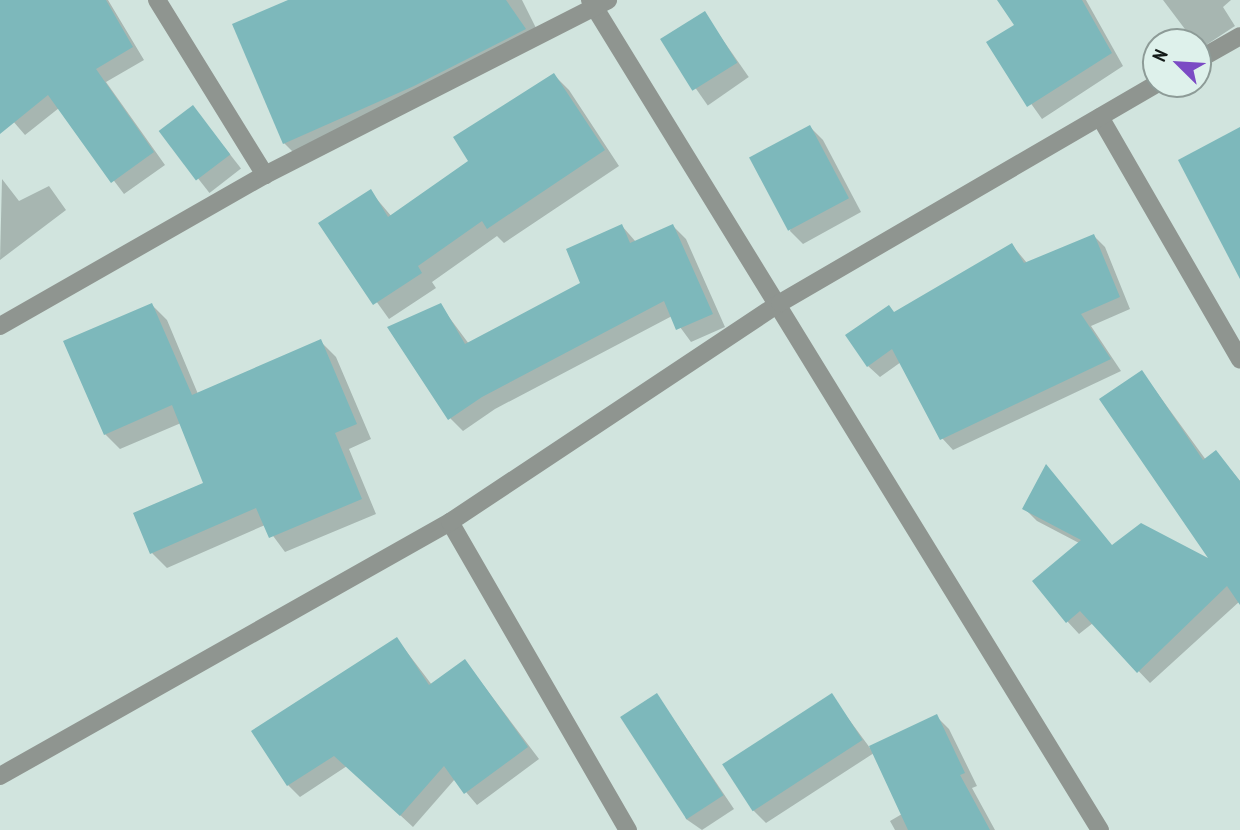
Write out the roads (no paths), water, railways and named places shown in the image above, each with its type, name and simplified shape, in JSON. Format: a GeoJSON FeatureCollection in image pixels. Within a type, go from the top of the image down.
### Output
{"type":"FeatureCollection","features":[{"type":"Feature","properties":{"kind":"street"},"geometry":{"type":"LineString","coordinates":[[157,0],[265,174]]}},
{"type":"Feature","properties":{"kind":"street"},"geometry":{"type":"LineString","coordinates":[[0,326],[265,174],[598,3],[1100,830]]}},
{"type":"Feature","properties":{"kind":"street"},"geometry":{"type":"LineString","coordinates":[[1212,52],[1240,36]]}},
{"type":"Feature","properties":{"kind":"street"},"geometry":{"type":"LineString","coordinates":[[0,776],[450,522],[780,303],[1142,93]]}},
{"type":"Feature","properties":{"kind":"street"},"geometry":{"type":"LineString","coordinates":[[1100,117],[1240,359]]}},
{"type":"Feature","properties":{"kind":"street"},"geometry":{"type":"LineString","coordinates":[[450,522],[628,830]]}}]}
